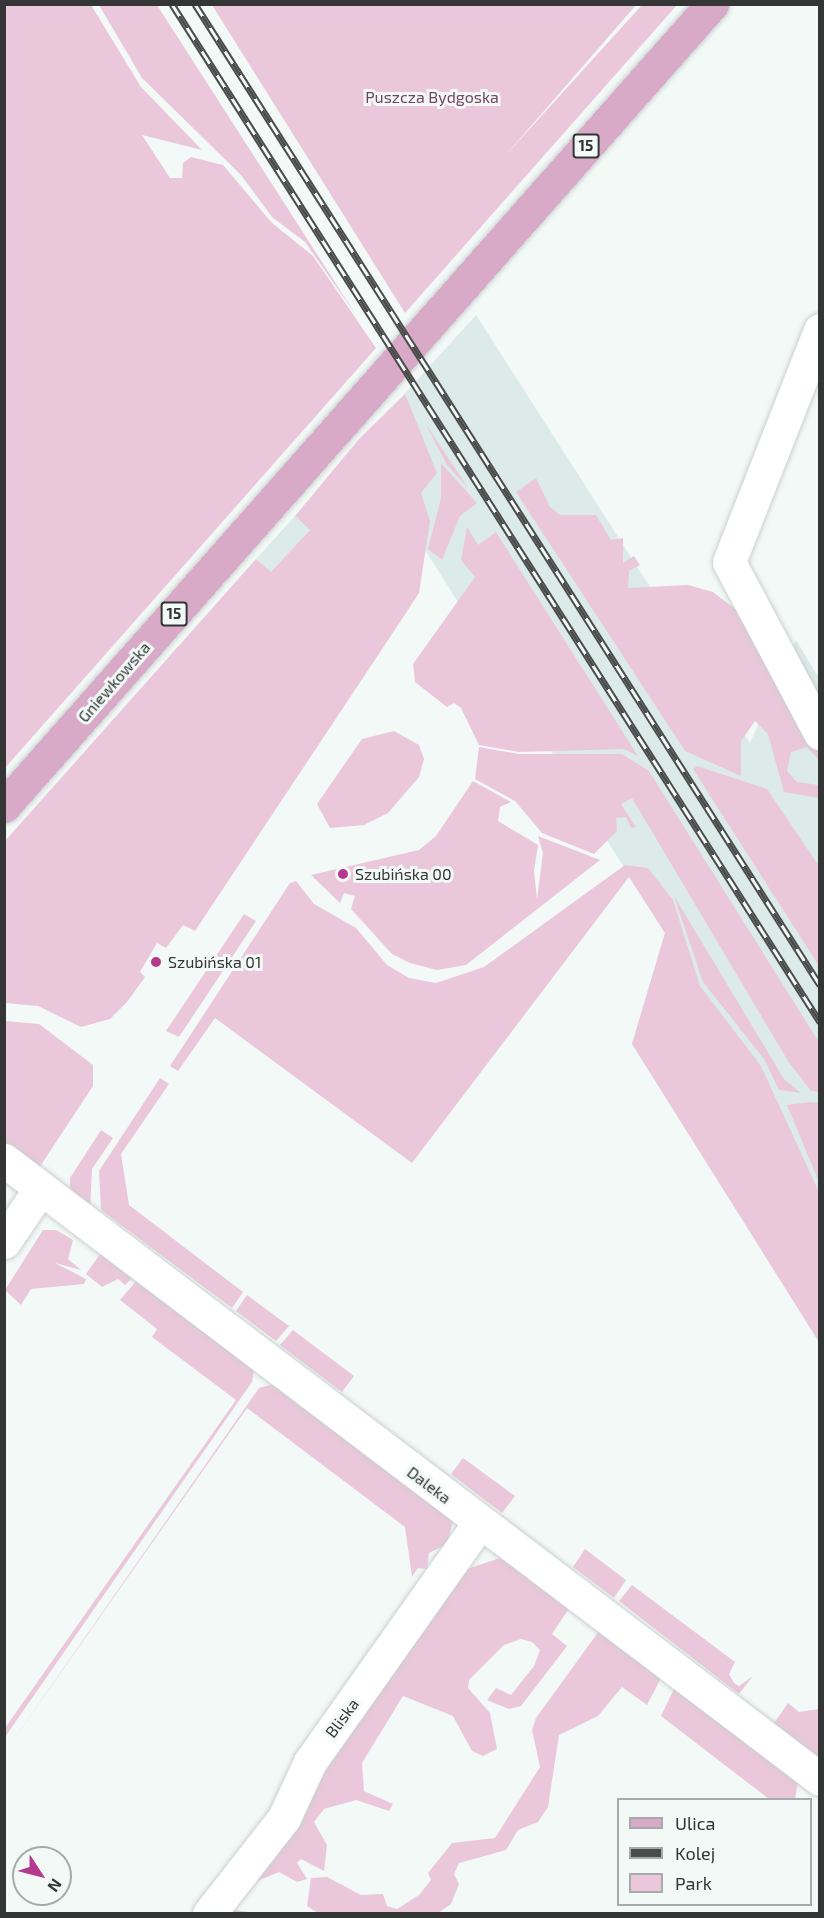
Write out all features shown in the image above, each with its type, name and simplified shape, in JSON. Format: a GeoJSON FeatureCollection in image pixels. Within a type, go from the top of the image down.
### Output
{"type":"FeatureCollection","features":[{"type":"Feature","properties":{"kind":"main road","name":"Gniewkowska"},"geometry":{"type":"LineString","coordinates":[[4,806],[712,4]]}},
{"type":"Feature","properties":{"kind":"street"},"geometry":{"type":"LineString","coordinates":[[819,330],[729,562],[819,733]]}},
{"type":"Feature","properties":{"kind":"street","name":"Daleka"},"geometry":{"type":"LineString","coordinates":[[4,1160],[819,1779]]}},
{"type":"Feature","properties":{"kind":"street"},"geometry":{"type":"LineString","coordinates":[[4,1242],[40,1189]]}},
{"type":"Feature","properties":{"kind":"street","name":"Bliska"},"geometry":{"type":"LineString","coordinates":[[209,1914],[284,1818],[310,1762],[479,1523]]}},
{"type":"Feature","properties":{"kind":"shaded area"},"geometry":{"type":"Polygon","coordinates":[[[476,315],[750,743],[796,640],[819,678],[819,1342],[632,1044],[665,933],[359,444],[476,315]]]}},
{"type":"Feature","properties":{"kind":"shaded area"},"geometry":{"type":"Polygon","coordinates":[[[295,516],[310,530],[271,573],[256,559],[295,516]]]}},
{"type":"Feature","properties":{"kind":"green space"},"geometry":{"type":"Polygon","coordinates":[[[5,4],[91,5],[141,87],[202,150],[142,135],[170,178],[182,178],[183,163],[191,157],[223,165],[272,223],[313,256],[376,348],[5,768],[5,4]]]}},
{"type":"Feature","properties":{"kind":"green space"},"geometry":{"type":"Polygon","coordinates":[[[99,5],[157,5],[356,315],[305,242],[272,217],[241,175],[142,78],[99,5]]]}},
{"type":"Feature","properties":{"kind":"green space","name":"Puszcza Bydgoska"},"geometry":{"type":"Polygon","coordinates":[[[212,5],[636,5],[505,156],[642,5],[677,5],[405,313],[212,5]]]}},
{"type":"Feature","properties":{"kind":"green space"},"geometry":{"type":"Polygon","coordinates":[[[405,394],[437,473],[421,493],[430,521],[419,593],[404,616],[195,931],[183,925],[166,948],[157,943],[140,972],[145,977],[127,1002],[110,1019],[81,1027],[38,1006],[5,1003],[5,841],[256,559],[271,572],[310,530],[295,516],[359,439],[405,394]]]}},
{"type":"Feature","properties":{"kind":"green space"},"geometry":{"type":"Polygon","coordinates":[[[425,423],[468,488],[447,465],[425,423]]]}},
{"type":"Feature","properties":{"kind":"green space"},"geometry":{"type":"Polygon","coordinates":[[[441,463],[477,503],[460,516],[442,560],[428,549],[441,498],[441,463]]]}},
{"type":"Feature","properties":{"kind":"green space"},"geometry":{"type":"Polygon","coordinates":[[[536,478],[550,507],[560,515],[596,515],[611,540],[623,538],[623,563],[634,556],[640,565],[629,571],[628,588],[688,585],[713,592],[739,612],[819,743],[819,760],[807,747],[791,752],[787,771],[797,782],[819,785],[819,798],[784,792],[768,734],[755,721],[741,741],[741,776],[685,751],[516,492],[536,478]]]}},
{"type":"Feature","properties":{"kind":"green space"},"geometry":{"type":"Polygon","coordinates":[[[467,527],[478,545],[496,532],[638,756],[624,749],[519,752],[479,745],[461,708],[454,703],[447,707],[415,682],[413,664],[475,577],[461,560],[467,527]]]}},
{"type":"Feature","properties":{"kind":"green space"},"geometry":{"type":"Polygon","coordinates":[[[394,731],[419,745],[424,759],[419,777],[388,813],[364,825],[330,828],[317,804],[362,739],[394,731]]]}},
{"type":"Feature","properties":{"kind":"green space"},"geometry":{"type":"Polygon","coordinates":[[[479,747],[519,754],[622,754],[649,771],[819,1042],[819,1092],[811,1091],[788,1061],[632,798],[621,804],[636,827],[631,828],[626,817],[616,818],[617,831],[594,854],[542,833],[515,801],[475,779],[479,747]]]}},
{"type":"Feature","properties":{"kind":"green space"},"geometry":{"type":"Polygon","coordinates":[[[697,766],[767,789],[819,866],[819,966],[693,769],[697,766]]]}},
{"type":"Feature","properties":{"kind":"green space"},"geometry":{"type":"Polygon","coordinates":[[[473,781],[511,802],[500,807],[498,821],[538,845],[534,871],[537,899],[543,853],[538,836],[600,860],[466,965],[437,970],[410,963],[392,954],[351,909],[355,896],[344,893],[340,903],[311,875],[419,850],[436,836],[473,781]]]}},
{"type":"Feature","properties":{"kind":"green space"},"geometry":{"type":"Polygon","coordinates":[[[625,865],[648,868],[673,900],[700,986],[761,1066],[819,1192],[819,1342],[632,1044],[665,933],[629,877],[412,1163],[215,1018],[178,1071],[170,1066],[290,883],[296,881],[314,904],[356,928],[387,965],[409,978],[436,983],[484,967],[625,865]]]}},
{"type":"Feature","properties":{"kind":"green space"},"geometry":{"type":"Polygon","coordinates":[[[674,896],[784,1079],[801,1093],[779,1090],[764,1059],[703,982],[674,896]]]}},
{"type":"Feature","properties":{"kind":"green space"},"geometry":{"type":"Polygon","coordinates":[[[244,914],[256,921],[179,1037],[166,1031],[244,914]]]}},
{"type":"Feature","properties":{"kind":"green space"},"geometry":{"type":"Polygon","coordinates":[[[5,1021],[39,1024],[93,1065],[93,1086],[35,1174],[5,1146],[5,1021]]]}},
{"type":"Feature","properties":{"kind":"green space"},"geometry":{"type":"Polygon","coordinates":[[[160,1078],[169,1084],[121,1154],[129,1205],[243,1292],[232,1308],[101,1210],[99,1171],[160,1078]]]}},
{"type":"Feature","properties":{"kind":"green space"},"geometry":{"type":"Polygon","coordinates":[[[819,1103],[819,1182],[787,1105],[819,1103]]]}},
{"type":"Feature","properties":{"kind":"green space"},"geometry":{"type":"Polygon","coordinates":[[[101,1130],[113,1138],[92,1169],[90,1212],[70,1190],[70,1178],[101,1130]]]}},
{"type":"Feature","properties":{"kind":"green space"},"geometry":{"type":"Polygon","coordinates":[[[43,1230],[56,1230],[73,1240],[68,1259],[81,1270],[55,1263],[86,1279],[84,1284],[31,1289],[21,1305],[5,1290],[43,1230]]]}},
{"type":"Feature","properties":{"kind":"green space"},"geometry":{"type":"Polygon","coordinates":[[[101,1253],[133,1277],[125,1285],[118,1279],[102,1287],[86,1274],[101,1253]]]}},
{"type":"Feature","properties":{"kind":"green space"},"geometry":{"type":"Polygon","coordinates":[[[137,1280],[254,1369],[252,1382],[5,1737],[5,1728],[236,1400],[152,1337],[157,1329],[120,1300],[137,1280]]]}},
{"type":"Feature","properties":{"kind":"green space"},"geometry":{"type":"Polygon","coordinates":[[[247,1295],[289,1326],[276,1341],[236,1311],[247,1295]]]}},
{"type":"Feature","properties":{"kind":"green space"},"geometry":{"type":"Polygon","coordinates":[[[293,1330],[354,1376],[342,1392],[280,1345],[293,1330]]]}},
{"type":"Feature","properties":{"kind":"green space"},"geometry":{"type":"Polygon","coordinates":[[[274,1384],[453,1521],[447,1544],[429,1553],[427,1569],[418,1568],[412,1577],[405,1527],[247,1408],[5,1752],[259,1388],[274,1384]]]}},
{"type":"Feature","properties":{"kind":"green space"},"geometry":{"type":"Polygon","coordinates":[[[463,1458],[515,1496],[502,1513],[451,1474],[463,1458]]]}},
{"type":"Feature","properties":{"kind":"green space"},"geometry":{"type":"Polygon","coordinates":[[[585,1549],[626,1580],[614,1598],[573,1567],[585,1549]]]}},
{"type":"Feature","properties":{"kind":"green space"},"geometry":{"type":"Polygon","coordinates":[[[500,1558],[570,1607],[552,1634],[567,1646],[521,1706],[509,1709],[487,1700],[496,1688],[511,1695],[534,1666],[540,1650],[532,1642],[521,1639],[504,1645],[469,1680],[468,1688],[490,1713],[497,1749],[483,1756],[472,1751],[453,1716],[403,1696],[362,1763],[364,1791],[393,1804],[389,1811],[356,1800],[324,1809],[314,1822],[327,1845],[324,1871],[301,1859],[297,1863],[307,1879],[297,1882],[279,1872],[245,1886],[228,1909],[256,1913],[223,1914],[319,1769],[467,1569],[500,1558]]]}},
{"type":"Feature","properties":{"kind":"green space"},"geometry":{"type":"Polygon","coordinates":[[[632,1585],[735,1662],[729,1674],[734,1683],[739,1686],[753,1676],[739,1694],[619,1601],[632,1585]]]}},
{"type":"Feature","properties":{"kind":"green space"},"geometry":{"type":"Polygon","coordinates":[[[599,1631],[662,1676],[647,1705],[622,1687],[598,1716],[559,1735],[548,1807],[538,1822],[518,1830],[506,1850],[459,1863],[454,1874],[459,1884],[451,1904],[438,1913],[318,1913],[307,1906],[311,1878],[327,1877],[361,1895],[383,1894],[387,1906],[397,1909],[419,1895],[431,1880],[428,1873],[452,1843],[495,1838],[540,1767],[532,1730],[536,1718],[599,1631]]]}},
{"type":"Feature","properties":{"kind":"green space"},"geometry":{"type":"Polygon","coordinates":[[[675,1687],[798,1782],[795,1798],[768,1798],[661,1716],[675,1687]]]}},
{"type":"Feature","properties":{"kind":"green space"},"geometry":{"type":"Polygon","coordinates":[[[788,1703],[799,1712],[819,1709],[819,1762],[772,1726],[788,1703]]]}},
{"type":"Feature","properties":{"kind":"railway"},"geometry":{"type":"LineString","coordinates":[[172,4],[820,1022]]}},
{"type":"Feature","properties":{"kind":"railway"},"geometry":{"type":"LineString","coordinates":[[195,4],[820,985]]}},
{"type":"Feature","properties":{"kind":"place","name":"Szubińska 00"},"geometry":{"type":"Point","coordinates":[343,874]}},
{"type":"Feature","properties":{"kind":"place","name":"Szubińska 01"},"geometry":{"type":"Point","coordinates":[156,962]}}]}
